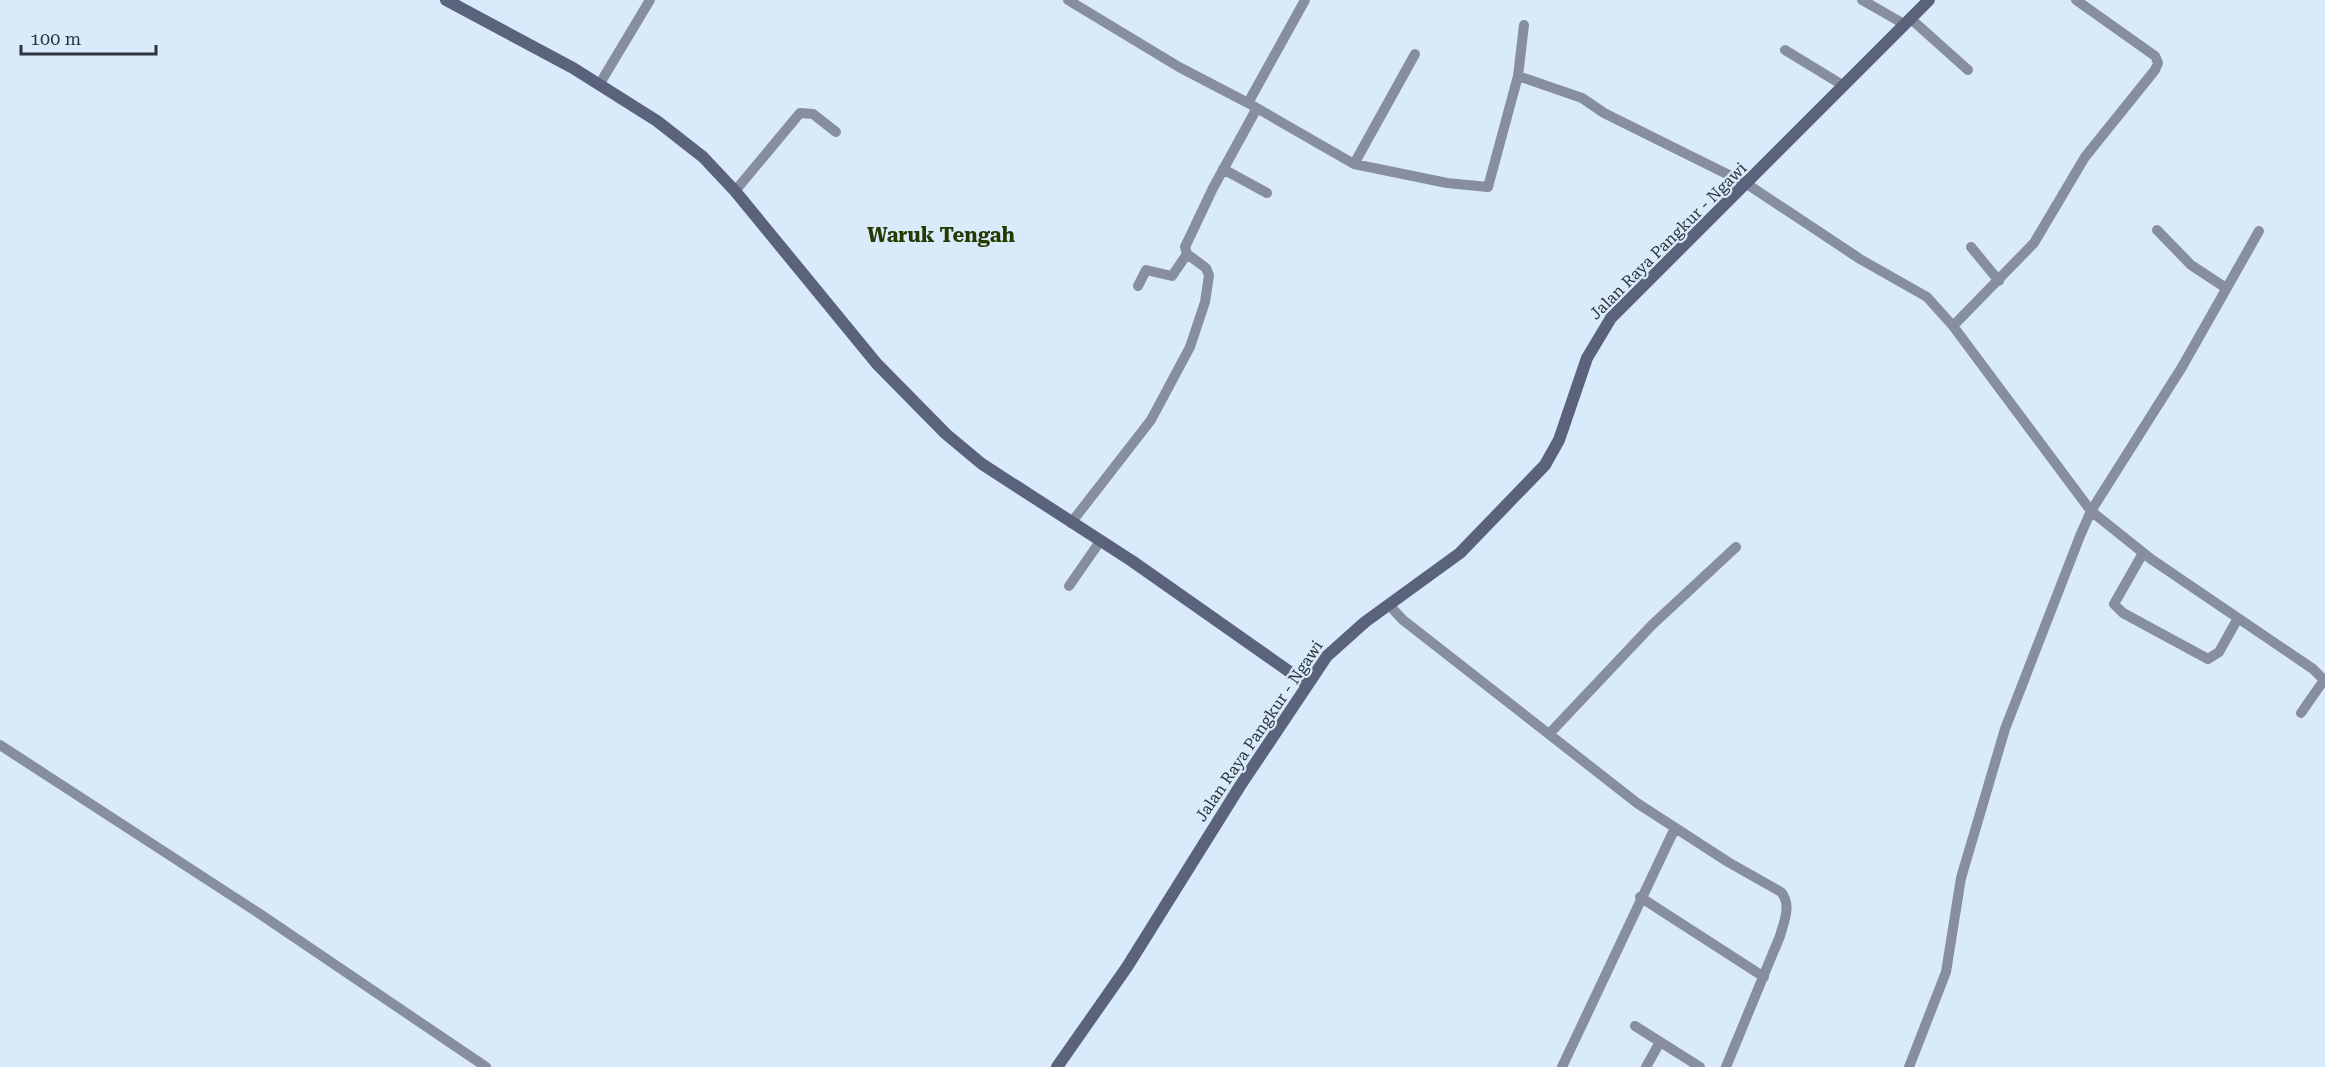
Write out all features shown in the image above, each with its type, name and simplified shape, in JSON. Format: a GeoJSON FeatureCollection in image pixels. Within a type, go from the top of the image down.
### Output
{"type":"FeatureCollection","features":[{"type":"Feature","properties":{"kind":"main road"},"geometry":{"type":"LineString","coordinates":[[446,0],[553,57],[657,121],[694,150],[735,191],[877,364],[909,397],[982,464],[1071,523],[1101,540],[1307,684]]}},
{"type":"Feature","properties":{"kind":"main road","name":"Jalan Raya Pangkur - Ngawi"},"geometry":{"type":"LineString","coordinates":[[1057,1067],[1127,967],[1307,684],[1336,646],[1460,553],[1536,476],[1559,440],[1587,358],[1600,332],[1611,318],[1929,0]]}},
{"type":"Feature","properties":{"kind":"street"},"geometry":{"type":"LineString","coordinates":[[599,85],[650,0]]}},
{"type":"Feature","properties":{"kind":"street"},"geometry":{"type":"LineString","coordinates":[[1069,0],[1179,68],[1252,105],[1354,164],[1447,183],[1488,187],[1518,76],[1524,25]]}},
{"type":"Feature","properties":{"kind":"street"},"geometry":{"type":"LineString","coordinates":[[1071,523],[1150,420],[1184,360],[1201,316],[1208,286],[1206,268],[1187,254],[1185,247],[1305,0]]}},
{"type":"Feature","properties":{"kind":"street"},"geometry":{"type":"LineString","coordinates":[[1862,0],[1908,21],[1968,70]]}},
{"type":"Feature","properties":{"kind":"street"},"geometry":{"type":"LineString","coordinates":[[1953,326],[2034,243],[2085,157],[2155,70],[2157,63],[2155,56],[2076,0]]}},
{"type":"Feature","properties":{"kind":"street"},"geometry":{"type":"LineString","coordinates":[[1785,50],[1844,86]]}},
{"type":"Feature","properties":{"kind":"street"},"geometry":{"type":"LineString","coordinates":[[1354,164],[1415,54]]}},
{"type":"Feature","properties":{"kind":"street"},"geometry":{"type":"LineString","coordinates":[[1518,76],[1582,98],[1604,113],[1747,184],[1860,259],[1917,290],[1953,326],[2091,512],[2143,553],[2325,680],[2301,713]]}},
{"type":"Feature","properties":{"kind":"street"},"geometry":{"type":"LineString","coordinates":[[735,191],[800,113],[813,114],[836,132]]}},
{"type":"Feature","properties":{"kind":"street"},"geometry":{"type":"LineString","coordinates":[[1223,169],[1267,194]]}},
{"type":"Feature","properties":{"kind":"street"},"geometry":{"type":"LineString","coordinates":[[2157,230],[2191,265],[2226,288]]}},
{"type":"Feature","properties":{"kind":"street"},"geometry":{"type":"LineString","coordinates":[[1909,1067],[1946,972],[1961,878],[2005,729],[2058,589],[2091,512],[2182,367],[2259,231]]}},
{"type":"Feature","properties":{"kind":"street"},"geometry":{"type":"LineString","coordinates":[[1971,247],[1999,281]]}},
{"type":"Feature","properties":{"kind":"street"},"geometry":{"type":"LineString","coordinates":[[1138,286],[1148,270],[1172,276],[1187,254]]}},
{"type":"Feature","properties":{"kind":"street"},"geometry":{"type":"LineString","coordinates":[[1069,586],[1101,540]]}},
{"type":"Feature","properties":{"kind":"street"},"geometry":{"type":"LineString","coordinates":[[1549,734],[1652,624],[1736,547]]}},
{"type":"Feature","properties":{"kind":"street"},"geometry":{"type":"LineString","coordinates":[[2143,553],[2114,604],[2123,614],[2208,659],[2218,652],[2238,618]]}},
{"type":"Feature","properties":{"kind":"street"},"geometry":{"type":"LineString","coordinates":[[1389,606],[1403,620],[1637,803],[1781,892],[1786,898],[1786,916],[1764,977],[1726,1067]]}},
{"type":"Feature","properties":{"kind":"street"},"geometry":{"type":"LineString","coordinates":[[0,745],[260,914],[486,1067]]}},
{"type":"Feature","properties":{"kind":"street"},"geometry":{"type":"LineString","coordinates":[[1562,1067],[1640,897],[1675,828]]}},
{"type":"Feature","properties":{"kind":"street"},"geometry":{"type":"LineString","coordinates":[[1640,897],[1677,924],[1764,977]]}},
{"type":"Feature","properties":{"kind":"street"},"geometry":{"type":"LineString","coordinates":[[1635,1026],[1700,1067]]}},
{"type":"Feature","properties":{"kind":"street"},"geometry":{"type":"LineString","coordinates":[[1646,1067],[1660,1042]]}},
{"type":"Feature","properties":{"kind":"district","name":"Waruk Tengah"},"geometry":{"type":"Point","coordinates":[941,235]}}]}
